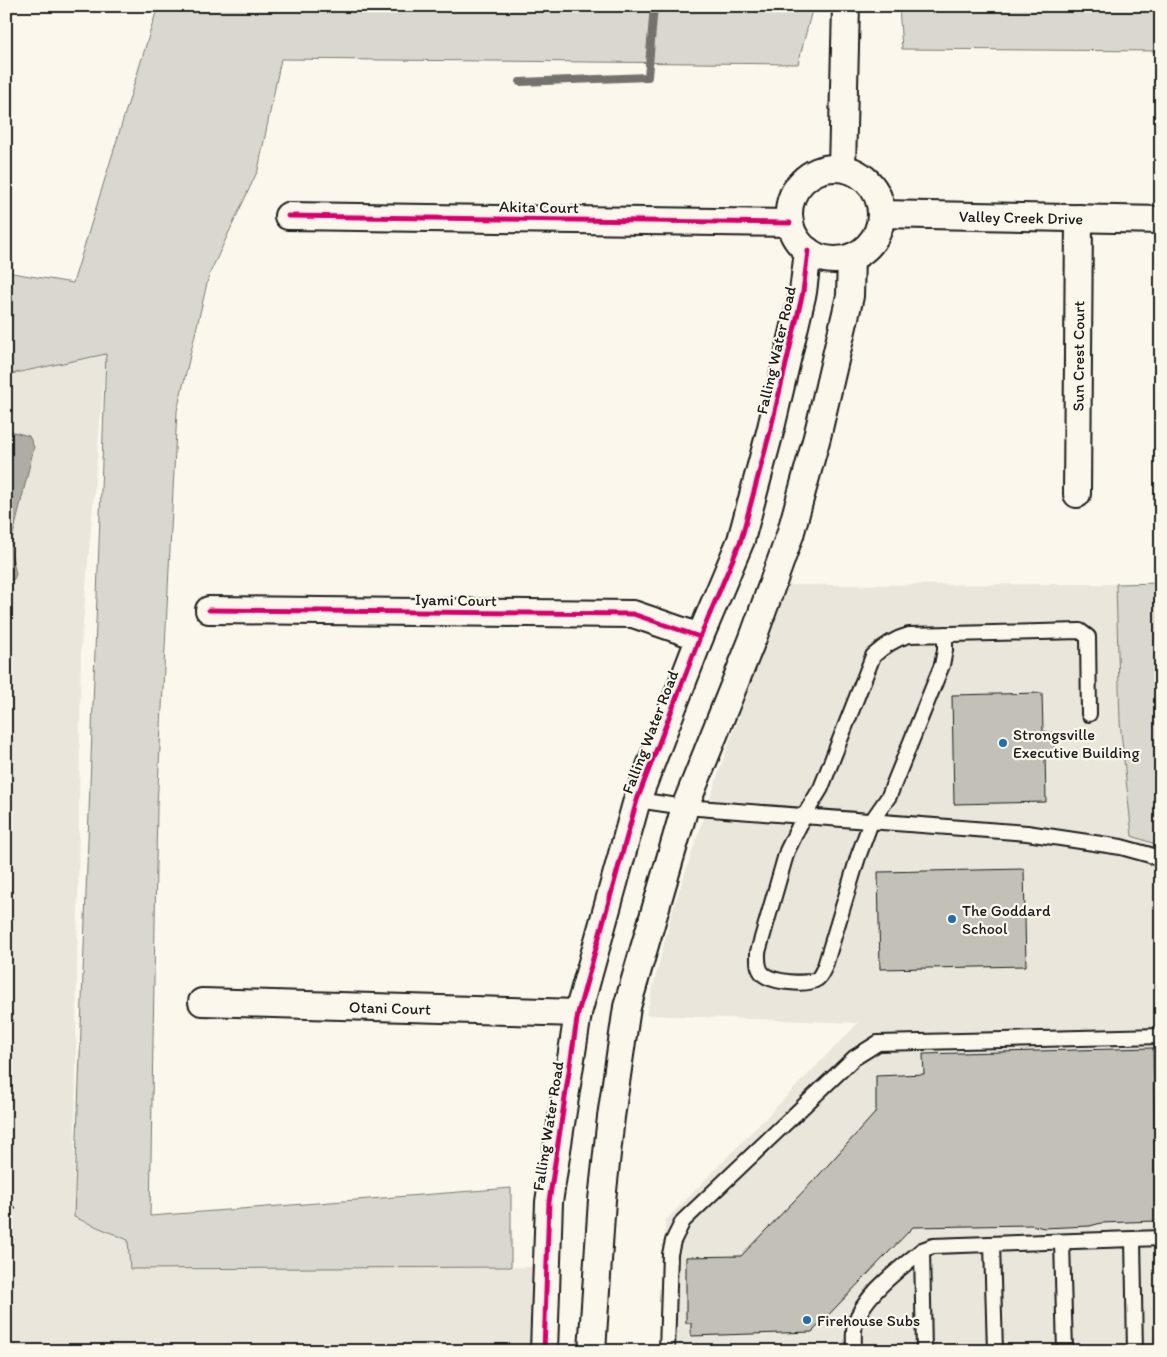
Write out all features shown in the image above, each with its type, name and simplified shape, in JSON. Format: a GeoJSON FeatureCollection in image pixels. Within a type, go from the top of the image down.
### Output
{"type":"FeatureCollection","features":[{"type":"Feature","properties":{"kind":"street"},"geometry":{"type":"LineString","coordinates":[[842,168],[846,6]]}},
{"type":"Feature","properties":{"kind":"street"},"geometry":{"type":"LineString","coordinates":[[827,168],[842,168],[856,172],[869,182],[877,194],[882,209],[881,214],[881,224],[875,238],[865,250],[851,257],[836,260],[821,258],[808,251],[797,240],[790,223],[789,211],[792,196],[800,184],[812,174],[827,168]]}},
{"type":"Feature","properties":{"kind":"street","name":"Valley Creek Drive"},"geometry":{"type":"LineString","coordinates":[[881,214],[1161,220]]}},
{"type":"Feature","properties":{"kind":"street","name":"Akita Court"},"geometry":{"type":"LineString","coordinates":[[288,216],[790,223]]}},
{"type":"Feature","properties":{"kind":"street","name":"Sun Crest Court"},"geometry":{"type":"LineString","coordinates":[[1077,494],[1079,218]]}},
{"type":"Feature","properties":{"kind":"street","name":"Falling Water Road"},"geometry":{"type":"LineString","coordinates":[[544,1351],[549,1202],[578,1013],[637,800],[700,637],[741,540],[770,432],[803,292],[808,251]]}},
{"type":"Feature","properties":{"kind":"street"},"geometry":{"type":"LineString","coordinates":[[592,1351],[602,1200],[611,1117],[627,1007],[685,807],[753,638],[790,535],[818,437],[850,296],[851,257]]}},
{"type":"Feature","properties":{"kind":"street","name":"Iyami Court"},"geometry":{"type":"LineString","coordinates":[[209,610],[633,614],[700,637]]}},
{"type":"Feature","properties":{"kind":"street","name":"Otani Court"},"geometry":{"type":"LineString","coordinates":[[202,1002],[578,1013]]}},
{"type":"Feature","properties":{"kind":"lane"},"geometry":{"type":"LineString","coordinates":[[945,634],[945,650],[942,665],[889,796],[871,822],[858,857],[825,966],[819,977],[812,982],[773,980],[763,974],[758,965],[758,952],[787,851],[804,816],[821,788],[873,656],[884,646],[909,635],[1080,630],[1088,637],[1089,714]]}},
{"type":"Feature","properties":{"kind":"lane"},"geometry":{"type":"LineString","coordinates":[[637,800],[685,807],[1036,835],[1121,847],[1161,860]]}},
{"type":"Feature","properties":{"kind":"lane"},"geometry":{"type":"LineString","coordinates":[[667,1351],[670,1254],[673,1241],[684,1221],[854,1058],[870,1047],[878,1043],[1161,1036]]}},
{"type":"Feature","properties":{"kind":"lane"},"geometry":{"type":"LineString","coordinates":[[854,1351],[855,1325],[866,1302],[922,1250],[933,1246],[1161,1238]]}},
{"type":"Feature","properties":{"kind":"lane"},"geometry":{"type":"LineString","coordinates":[[1133,1239],[1135,1351]]}},
{"type":"Feature","properties":{"kind":"lane"},"geometry":{"type":"LineString","coordinates":[[1062,1242],[1065,1351]]}},
{"type":"Feature","properties":{"kind":"lane"},"geometry":{"type":"LineString","coordinates":[[992,1244],[996,1351]]}},
{"type":"Feature","properties":{"kind":"lane"},"geometry":{"type":"LineString","coordinates":[[922,1250],[924,1351]]}},
{"type":"Feature","properties":{"kind":"path"},"geometry":{"type":"LineString","coordinates":[[6,1208],[16,1208]]}},
{"type":"Feature","properties":{"kind":"shaded area"},"geometry":{"type":"Polygon","coordinates":[[[158,6],[813,6],[798,64],[281,59],[258,170],[209,275],[177,411],[157,806],[150,1216],[511,1188],[511,1267],[130,1269],[128,1240],[74,1217],[106,354],[6,375],[6,272],[73,283],[158,6]]]}},
{"type":"Feature","properties":{"kind":"shaded area"},"geometry":{"type":"Polygon","coordinates":[[[899,6],[1161,6],[1161,51],[902,49],[899,6]]]}},
{"type":"Feature","properties":{"kind":"shaded area"},"geometry":{"type":"Polygon","coordinates":[[[106,353],[81,646],[74,1217],[128,1240],[131,1269],[538,1267],[536,1351],[6,1351],[6,1284],[29,1283],[6,1283],[6,375],[106,353]]]}},
{"type":"Feature","properties":{"kind":"shaded area"},"geometry":{"type":"Polygon","coordinates":[[[6,430],[29,436],[34,447],[10,548],[16,574],[14,579],[8,581],[6,580],[6,430]]]}},
{"type":"Feature","properties":{"kind":"shaded area"},"geometry":{"type":"Polygon","coordinates":[[[1161,583],[1161,846],[1132,836],[1120,722],[1116,584],[1161,583]]]}},
{"type":"Feature","properties":{"kind":"shaded area"},"geometry":{"type":"Polygon","coordinates":[[[1116,584],[1120,722],[1132,836],[1161,846],[1161,1351],[661,1351],[665,1221],[858,1023],[646,1015],[672,912],[724,757],[788,585],[1116,584]]]}},
{"type":"Feature","properties":{"kind":"building","name":"Strongsville Executive Building"},"geometry":{"type":"Polygon","coordinates":[[[1042,693],[1043,731],[1053,733],[1055,755],[1045,753],[1046,802],[954,804],[952,695],[1042,693]]]}},
{"type":"Feature","properties":{"kind":"building","name":"The Goddard School"},"geometry":{"type":"Polygon","coordinates":[[[1024,869],[1026,966],[880,969],[878,872],[1024,869]]]}},
{"type":"Feature","properties":{"kind":"building"},"geometry":{"type":"Polygon","coordinates":[[[1153,1048],[1156,1221],[1044,1228],[1031,1225],[913,1227],[812,1332],[691,1336],[691,1323],[686,1323],[686,1257],[741,1256],[819,1175],[876,1112],[876,1076],[924,1074],[923,1054],[1153,1048]]]}},
{"type":"Feature","properties":{"kind":"waterway"},"geometry":{"type":"LineString","coordinates":[[520,82],[648,77],[654,6]]}},
{"type":"Feature","properties":{"kind":"cycle path"},"geometry":{"type":"LineString","coordinates":[[288,216],[790,223]]}},
{"type":"Feature","properties":{"kind":"cycle path"},"geometry":{"type":"LineString","coordinates":[[544,1351],[549,1202],[578,1013],[637,800],[700,637],[741,540],[770,432],[803,292],[808,251]]}},
{"type":"Feature","properties":{"kind":"cycle path"},"geometry":{"type":"LineString","coordinates":[[209,610],[633,614],[700,637]]}},
{"type":"Feature","properties":{"kind":"place","name":"Strongsville Executive Building"},"geometry":{"type":"Point","coordinates":[1003,743]}},
{"type":"Feature","properties":{"kind":"place","name":"The Goddard School"},"geometry":{"type":"Point","coordinates":[952,919]}},
{"type":"Feature","properties":{"kind":"place","name":"Firehouse Subs"},"geometry":{"type":"Point","coordinates":[807,1320]}}]}
